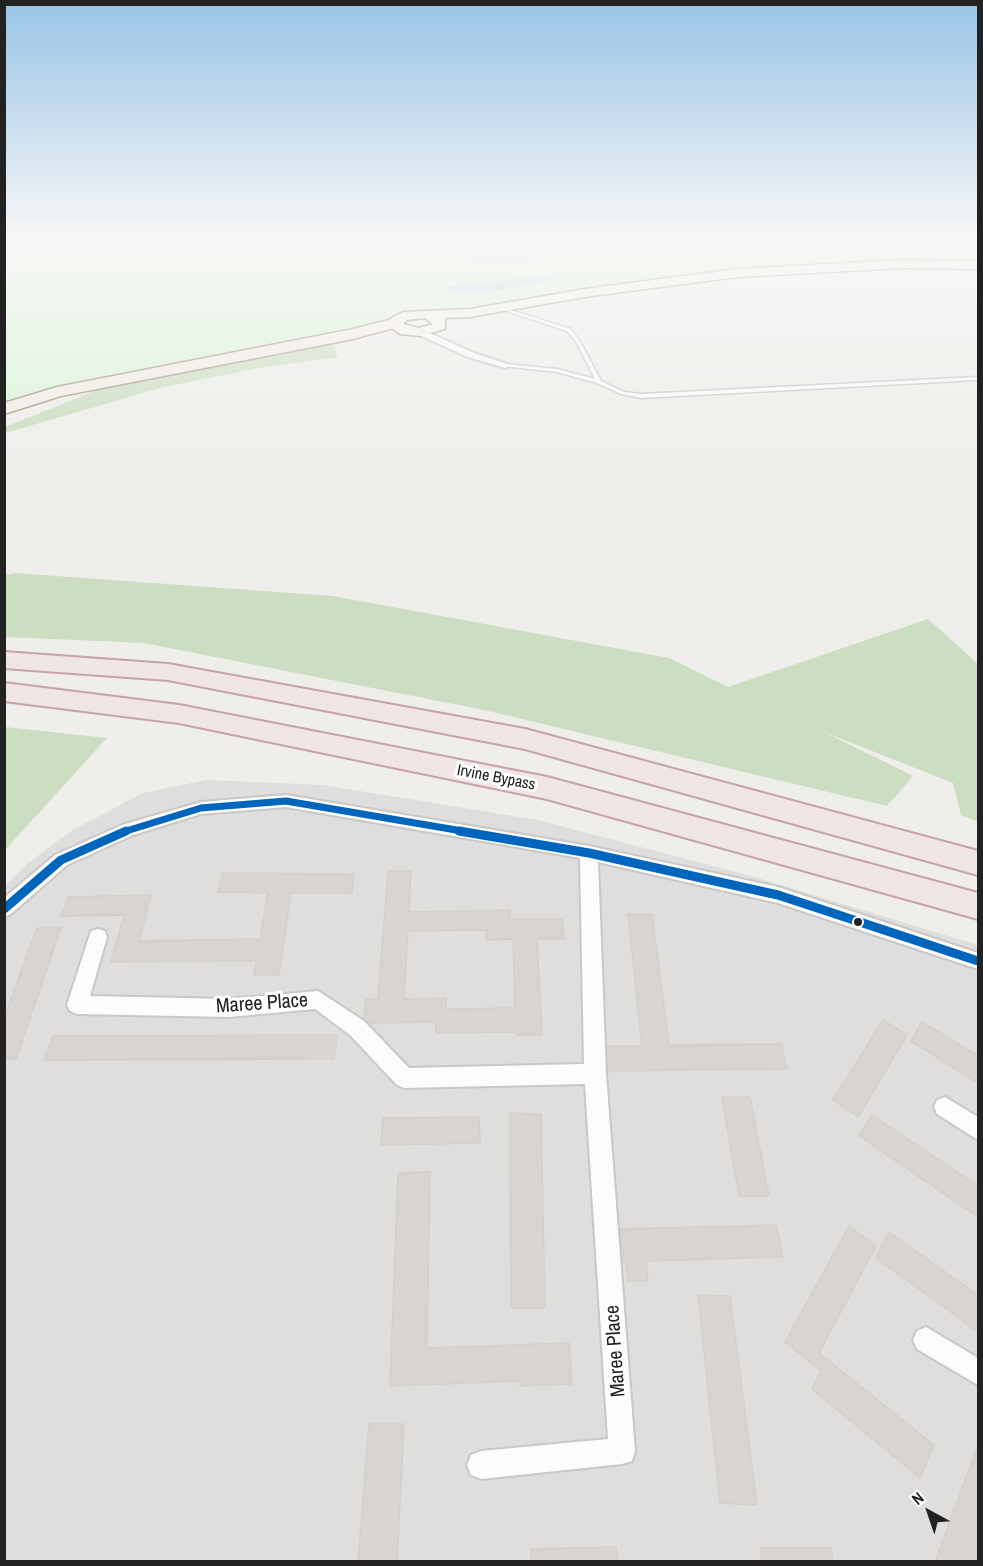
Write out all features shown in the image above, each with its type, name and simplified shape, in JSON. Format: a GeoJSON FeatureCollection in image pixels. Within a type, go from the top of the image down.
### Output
{"type":"FeatureCollection","features":[{"type":"Feature","properties":{"kind":"highway"},"geometry":{"type":"LineString","coordinates":[[4,660],[168,672],[525,739],[978,863]]}},
{"type":"Feature","properties":{"kind":"highway","name":"Irvine Bypass"},"geometry":{"type":"LineString","coordinates":[[4,692],[179,714],[548,788],[978,906]]}},
{"type":"Feature","properties":{"kind":"main road"},"geometry":{"type":"LineString","coordinates":[[4,409],[57,392],[140,374],[406,322],[436,322],[466,314]]}},
{"type":"Feature","properties":{"kind":"main road"},"geometry":{"type":"LineString","coordinates":[[406,322],[436,322]]}},
{"type":"Feature","properties":{"kind":"main road"},"geometry":{"type":"LineString","coordinates":[[4,426],[41,409],[140,374]]}},
{"type":"Feature","properties":{"kind":"street"},"geometry":{"type":"LineString","coordinates":[[406,322],[455,347],[505,365]]}},
{"type":"Feature","properties":{"kind":"street"},"geometry":{"type":"LineString","coordinates":[[436,322],[455,347]]}},
{"type":"Feature","properties":{"kind":"street"},"geometry":{"type":"LineString","coordinates":[[4,909],[61,860],[128,830],[201,808],[286,801],[590,853],[778,895],[978,961]]}},
{"type":"Feature","properties":{"kind":"street","name":"Maree Place"},"geometry":{"type":"LineString","coordinates":[[481,1465],[622,1451],[595,1074],[590,853]]}},
{"type":"Feature","properties":{"kind":"street","name":"Maree Place"},"geometry":{"type":"LineString","coordinates":[[98,937],[77,1005],[229,1008],[318,1000],[357,1028],[404,1077],[595,1074]]}},
{"type":"Feature","properties":{"kind":"street"},"geometry":{"type":"LineString","coordinates":[[945,1107],[978,1129]]}},
{"type":"Feature","properties":{"kind":"street"},"geometry":{"type":"LineString","coordinates":[[926,1340],[978,1372]]}},
{"type":"Feature","properties":{"kind":"lane"},"geometry":{"type":"LineString","coordinates":[[521,314],[568,330],[579,343],[599,382]]}},
{"type":"Feature","properties":{"kind":"lane"},"geometry":{"type":"LineString","coordinates":[[505,365],[557,371],[599,382],[623,393],[642,396],[978,379]]}},
{"type":"Feature","properties":{"kind":"shaded area"},"geometry":{"type":"Polygon","coordinates":[[[206,780],[323,785],[538,820],[751,876],[978,945],[978,1561],[5,1562],[5,886],[27,864],[71,831],[143,793],[206,780]]]}},
{"type":"Feature","properties":{"kind":"shaded area"},"geometry":{"type":"Polygon","coordinates":[[[440,832],[505,842],[502,853],[437,843],[440,832]]]}},
{"type":"Feature","properties":{"kind":"shaded area"},"geometry":{"type":"Polygon","coordinates":[[[711,887],[775,905],[772,920],[707,901],[711,887]]]}},
{"type":"Feature","properties":{"kind":"shaded area"},"geometry":{"type":"Polygon","coordinates":[[[334,1128],[377,1128],[352,1386],[334,1387],[330,1415],[303,1416],[334,1128]]]}},
{"type":"Feature","properties":{"kind":"green space"},"geometry":{"type":"Polygon","coordinates":[[[4,314],[389,314],[360,328],[110,374],[5,401],[4,314]]]}},
{"type":"Feature","properties":{"kind":"green space"},"geometry":{"type":"Polygon","coordinates":[[[334,342],[338,357],[259,368],[164,387],[5,433],[5,427],[107,386],[334,342]]]}},
{"type":"Feature","properties":{"kind":"green space"},"geometry":{"type":"Polygon","coordinates":[[[15,573],[333,596],[669,658],[728,687],[928,619],[978,664],[978,822],[961,815],[953,783],[824,732],[913,776],[887,806],[484,710],[144,643],[5,637],[5,575],[15,573]]]}},
{"type":"Feature","properties":{"kind":"green space"},"geometry":{"type":"Polygon","coordinates":[[[4,727],[107,738],[5,850],[4,727]]]}},
{"type":"Feature","properties":{"kind":"building"},"geometry":{"type":"Polygon","coordinates":[[[388,871],[411,871],[409,912],[510,910],[510,919],[562,919],[564,939],[537,939],[542,1035],[516,1035],[516,1032],[436,1033],[436,1022],[369,1023],[364,1018],[366,999],[378,999],[388,871]],[[486,930],[408,931],[404,999],[446,998],[446,1009],[515,1008],[513,939],[486,940],[486,930]]]}},
{"type":"Feature","properties":{"kind":"building"},"geometry":{"type":"Polygon","coordinates":[[[223,873],[354,874],[352,893],[291,893],[279,975],[254,975],[256,961],[111,962],[124,915],[61,916],[68,897],[151,895],[139,941],[260,939],[268,893],[218,892],[223,873]]]}},
{"type":"Feature","properties":{"kind":"building"},"geometry":{"type":"Polygon","coordinates":[[[628,914],[652,914],[669,1045],[781,1044],[787,1069],[608,1071],[607,1046],[642,1046],[628,914]]]}},
{"type":"Feature","properties":{"kind":"building"},"geometry":{"type":"Polygon","coordinates":[[[37,928],[61,928],[16,1059],[4,1059],[4,1018],[37,928]]]}},
{"type":"Feature","properties":{"kind":"building"},"geometry":{"type":"Polygon","coordinates":[[[883,1020],[907,1035],[858,1117],[833,1100],[883,1020]]]}},
{"type":"Feature","properties":{"kind":"building"},"geometry":{"type":"Polygon","coordinates":[[[922,1022],[978,1056],[978,1083],[911,1041],[922,1022]]]}},
{"type":"Feature","properties":{"kind":"building"},"geometry":{"type":"Polygon","coordinates":[[[337,1035],[334,1059],[44,1060],[53,1036],[337,1035]]]}},
{"type":"Feature","properties":{"kind":"building"},"geometry":{"type":"Polygon","coordinates":[[[722,1097],[750,1097],[769,1196],[739,1196],[722,1097]]]}},
{"type":"Feature","properties":{"kind":"building"},"geometry":{"type":"Polygon","coordinates":[[[510,1113],[541,1114],[545,1308],[511,1308],[510,1113]]]}},
{"type":"Feature","properties":{"kind":"building"},"geometry":{"type":"Polygon","coordinates":[[[872,1115],[978,1186],[978,1217],[859,1136],[872,1115]]]}},
{"type":"Feature","properties":{"kind":"building"},"geometry":{"type":"Polygon","coordinates":[[[479,1117],[480,1143],[381,1145],[383,1118],[479,1117]]]}},
{"type":"Feature","properties":{"kind":"building"},"geometry":{"type":"Polygon","coordinates":[[[430,1172],[427,1348],[569,1343],[572,1384],[520,1386],[520,1381],[390,1386],[398,1173],[430,1172]]]}},
{"type":"Feature","properties":{"kind":"building"},"geometry":{"type":"Polygon","coordinates":[[[776,1225],[783,1257],[646,1261],[648,1281],[628,1281],[626,1262],[623,1262],[620,1229],[776,1225]]]}},
{"type":"Feature","properties":{"kind":"building"},"geometry":{"type":"Polygon","coordinates":[[[849,1226],[876,1246],[819,1353],[934,1445],[920,1478],[812,1389],[821,1371],[785,1342],[849,1226]]]}},
{"type":"Feature","properties":{"kind":"building"},"geometry":{"type":"Polygon","coordinates":[[[889,1232],[978,1295],[978,1332],[876,1258],[889,1232]]]}},
{"type":"Feature","properties":{"kind":"building"},"geometry":{"type":"Polygon","coordinates":[[[698,1295],[730,1296],[757,1505],[720,1503],[698,1295]]]}},
{"type":"Feature","properties":{"kind":"building"},"geometry":{"type":"Polygon","coordinates":[[[369,1424],[404,1424],[397,1562],[358,1562],[369,1424]]]}},
{"type":"Feature","properties":{"kind":"building"},"geometry":{"type":"Polygon","coordinates":[[[977,1448],[978,1562],[935,1562],[977,1448]]]}},
{"type":"Feature","properties":{"kind":"building"},"geometry":{"type":"Polygon","coordinates":[[[616,1547],[618,1562],[531,1562],[531,1549],[616,1547]]]}},
{"type":"Feature","properties":{"kind":"building"},"geometry":{"type":"Polygon","coordinates":[[[761,1548],[831,1548],[833,1562],[761,1562],[761,1548]]]}},
{"type":"Feature","properties":{"kind":"transit line"},"geometry":{"type":"LineString","coordinates":[[4,909],[61,860],[128,830],[201,808],[286,801],[589,853],[778,895],[978,961]]}}]}
